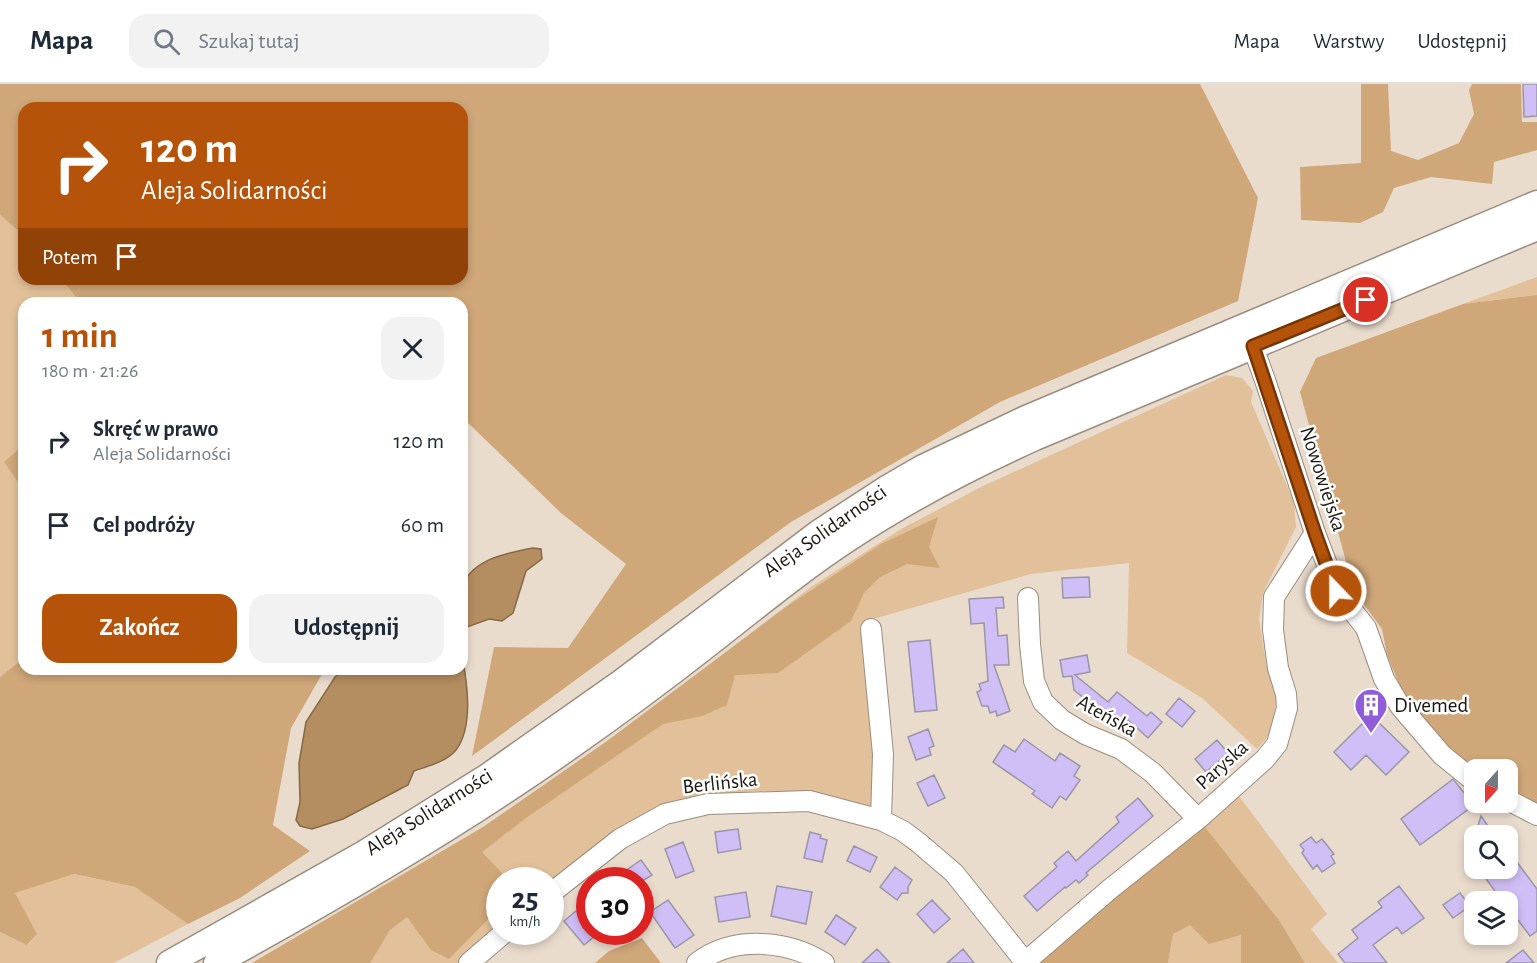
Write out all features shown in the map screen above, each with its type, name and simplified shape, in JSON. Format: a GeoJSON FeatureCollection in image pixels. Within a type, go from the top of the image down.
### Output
{"type":"FeatureCollection","features":[{"type":"Feature","properties":{"kind":"main road","name":"Aleja Solidarności"},"geometry":{"type":"LineString","coordinates":[[216,963],[377,872],[499,795],[635,700],[809,567],[897,508],[958,474],[1008,450],[1537,202]]}},
{"type":"Feature","properties":{"kind":"main road","name":"Aleja Solidarności"},"geometry":{"type":"LineString","coordinates":[[169,963],[364,854],[486,777],[621,682],[810,538],[885,489],[946,455],[998,430],[1537,228]]}},
{"type":"Feature","properties":{"kind":"street","name":"Nowowiejska"},"geometry":{"type":"LineString","coordinates":[[1249,336],[1336,591],[1361,621],[1372,641],[1390,691],[1400,706],[1442,755],[1464,773]]}},
{"type":"Feature","properties":{"kind":"street","name":"Paryska"},"geometry":{"type":"LineString","coordinates":[[1025,963],[1198,819],[1265,759],[1277,744],[1287,708],[1272,630],[1274,597],[1315,533]]}},
{"type":"Feature","properties":{"kind":"street","name":"Ateńska"},"geometry":{"type":"LineString","coordinates":[[1028,598],[1034,681],[1043,702],[1062,720],[1084,734],[1121,749],[1145,767],[1198,819]]}},
{"type":"Feature","properties":{"kind":"street"},"geometry":{"type":"LineString","coordinates":[[871,629],[884,754],[881,820]]}},
{"type":"Feature","properties":{"kind":"street","name":"Berlińska"},"geometry":{"type":"LineString","coordinates":[[564,883],[620,839],[665,814],[708,804],[809,801],[881,820],[903,831],[954,873],[1025,963]]}},
{"type":"Feature","properties":{"kind":"street"},"geometry":{"type":"LineString","coordinates":[[1518,805],[1537,815]]}},
{"type":"Feature","properties":{"kind":"street"},"geometry":{"type":"LineString","coordinates":[[697,963],[723,950],[751,944],[772,944],[797,950],[824,963]]}},
{"type":"Feature","properties":{"kind":"street"},"geometry":{"type":"LineString","coordinates":[[469,963],[490,945]]}},
{"type":"Feature","properties":{"kind":"shaded area"},"geometry":{"type":"Polygon","coordinates":[[[0,84],[1200,84],[1258,198],[1238,301],[1000,402],[791,522],[472,756],[494,647],[568,648],[626,564],[561,513],[468,423],[468,297],[76,297],[66,285],[468,285],[468,102],[18,102],[18,231],[0,215],[0,84]]]}},
{"type":"Feature","properties":{"kind":"shaded area"},"geometry":{"type":"Polygon","coordinates":[[[1361,84],[1388,84],[1391,151],[1418,160],[1459,143],[1474,114],[1469,90],[1472,84],[1521,84],[1522,122],[1537,122],[1537,150],[1494,162],[1492,184],[1431,177],[1394,188],[1383,212],[1360,223],[1301,220],[1300,167],[1361,163],[1361,84]]]}},
{"type":"Feature","properties":{"kind":"shaded area"},"geometry":{"type":"Polygon","coordinates":[[[0,215],[18,231],[18,285],[66,285],[76,297],[18,297],[18,449],[4,462],[18,482],[18,663],[0,677],[0,215]]]}},
{"type":"Feature","properties":{"kind":"shaded area"},"geometry":{"type":"Polygon","coordinates":[[[1537,277],[1537,295],[1463,304],[1537,277]]]}},
{"type":"Feature","properties":{"kind":"shaded area"},"geometry":{"type":"Polygon","coordinates":[[[1537,295],[1537,809],[1518,799],[1518,759],[1464,759],[1464,764],[1404,696],[1387,655],[1382,629],[1354,591],[1300,392],[1316,358],[1463,304],[1537,295]]]}},
{"type":"Feature","properties":{"kind":"shaded area"},"geometry":{"type":"Polygon","coordinates":[[[1226,375],[1242,378],[1253,391],[1251,402],[1294,502],[1296,527],[1263,593],[1259,619],[1266,663],[1276,698],[1273,731],[1257,749],[1202,698],[1127,653],[1129,563],[1031,574],[866,621],[878,809],[811,793],[754,791],[691,799],[582,867],[576,867],[576,870],[564,878],[564,867],[486,867],[486,939],[458,963],[290,963],[459,857],[811,587],[901,529],[983,486],[1226,375]]]}},
{"type":"Feature","properties":{"kind":"shaded area"},"geometry":{"type":"Polygon","coordinates":[[[18,449],[18,482],[4,462],[18,449]]]}},
{"type":"Feature","properties":{"kind":"shaded area"},"geometry":{"type":"Polygon","coordinates":[[[938,517],[929,547],[940,568],[907,564],[880,577],[864,593],[851,621],[778,673],[735,675],[727,705],[702,716],[663,724],[526,818],[482,852],[496,867],[486,867],[486,921],[449,959],[431,950],[407,917],[390,930],[370,963],[252,963],[483,827],[607,741],[786,607],[881,544],[938,517]]]}},
{"type":"Feature","properties":{"kind":"shaded area"},"geometry":{"type":"Polygon","coordinates":[[[533,548],[541,549],[542,559],[526,571],[513,613],[502,621],[489,619],[468,627],[468,577],[481,564],[512,552],[533,548]]]}},
{"type":"Feature","properties":{"kind":"shaded area"},"geometry":{"type":"Polygon","coordinates":[[[18,663],[18,675],[322,675],[291,728],[273,825],[310,851],[240,898],[188,924],[135,887],[74,874],[15,893],[37,934],[27,945],[0,932],[0,677],[18,663]]]}},
{"type":"Feature","properties":{"kind":"shaded area"},"geometry":{"type":"Polygon","coordinates":[[[338,675],[465,675],[467,717],[462,740],[452,754],[442,761],[414,771],[408,785],[343,819],[312,829],[300,826],[296,820],[300,802],[299,763],[306,722],[338,675]]]}},
{"type":"Feature","properties":{"kind":"shaded area"},"geometry":{"type":"Polygon","coordinates":[[[1236,792],[1327,914],[1311,929],[1338,963],[1305,963],[1279,920],[1201,822],[1236,792]]]}},
{"type":"Feature","properties":{"kind":"shaded area"},"geometry":{"type":"Polygon","coordinates":[[[1201,822],[1279,920],[1305,963],[1241,963],[1241,935],[1209,944],[1190,925],[1173,934],[1168,963],[1040,963],[1046,956],[1201,822]]]}},
{"type":"Feature","properties":{"kind":"shaded area"},"geometry":{"type":"Polygon","coordinates":[[[73,874],[135,887],[188,924],[114,963],[0,963],[0,932],[28,945],[37,934],[14,893],[73,874]]]}},
{"type":"Feature","properties":{"kind":"shaded area"},"geometry":{"type":"Polygon","coordinates":[[[1190,924],[1241,935],[1241,963],[1168,963],[1173,934],[1190,924]]]}},
{"type":"Feature","properties":{"kind":"shaded area"},"geometry":{"type":"Polygon","coordinates":[[[624,945],[647,945],[661,963],[595,963],[609,951],[624,945]]]}},
{"type":"Feature","properties":{"kind":"building"},"geometry":{"type":"Polygon","coordinates":[[[1523,84],[1537,84],[1537,116],[1524,117],[1523,84]]]}},
{"type":"Feature","properties":{"kind":"building"},"geometry":{"type":"Polygon","coordinates":[[[1089,577],[1090,597],[1063,598],[1062,578],[1089,577]]]}},
{"type":"Feature","properties":{"kind":"building"},"geometry":{"type":"Polygon","coordinates":[[[1003,597],[1004,608],[996,608],[998,636],[1007,635],[1009,665],[994,665],[1010,711],[997,716],[996,711],[990,713],[988,706],[982,706],[977,692],[981,690],[979,684],[988,681],[984,623],[971,624],[969,599],[1003,597]]]}},
{"type":"Feature","properties":{"kind":"building"},"geometry":{"type":"Polygon","coordinates":[[[930,640],[937,710],[915,712],[908,642],[930,640]]]}},
{"type":"Feature","properties":{"kind":"building"},"geometry":{"type":"Polygon","coordinates":[[[1087,655],[1090,672],[1075,675],[1108,702],[1117,692],[1147,716],[1151,712],[1162,722],[1148,738],[1127,719],[1120,727],[1074,690],[1072,676],[1063,677],[1060,660],[1087,655]]]}},
{"type":"Feature","properties":{"kind":"building"},"geometry":{"type":"Polygon","coordinates":[[[1179,698],[1195,711],[1182,727],[1166,714],[1179,698]]]}},
{"type":"Feature","properties":{"kind":"building","name":"Divemed"},"geometry":{"type":"Polygon","coordinates":[[[1371,715],[1409,752],[1386,775],[1366,755],[1351,770],[1334,752],[1371,715]]]}},
{"type":"Feature","properties":{"kind":"building"},"geometry":{"type":"Polygon","coordinates":[[[928,729],[934,746],[929,748],[931,755],[916,760],[908,737],[928,729]]]}},
{"type":"Feature","properties":{"kind":"building"},"geometry":{"type":"Polygon","coordinates":[[[1024,739],[1055,761],[1060,753],[1080,766],[1074,776],[1080,780],[1066,800],[1060,796],[1052,808],[1032,794],[1035,791],[993,762],[1004,745],[1015,752],[1024,739]]]}},
{"type":"Feature","properties":{"kind":"building"},"geometry":{"type":"Polygon","coordinates":[[[1217,740],[1228,753],[1206,772],[1195,759],[1217,740]]]}},
{"type":"Feature","properties":{"kind":"building"},"geometry":{"type":"Polygon","coordinates":[[[934,775],[945,798],[928,806],[917,783],[934,775]]]}},
{"type":"Feature","properties":{"kind":"building"},"geometry":{"type":"Polygon","coordinates":[[[1453,779],[1464,793],[1464,812],[1420,845],[1401,819],[1453,779]]]}},
{"type":"Feature","properties":{"kind":"building"},"geometry":{"type":"Polygon","coordinates":[[[1138,798],[1153,816],[1086,873],[1088,875],[1079,883],[1076,880],[1065,887],[1037,911],[1024,896],[1057,867],[1054,863],[1068,851],[1076,861],[1119,822],[1116,817],[1138,798]]]}},
{"type":"Feature","properties":{"kind":"building"},"geometry":{"type":"Polygon","coordinates":[[[1481,816],[1487,825],[1478,825],[1481,816]]]}},
{"type":"Feature","properties":{"kind":"building"},"geometry":{"type":"Polygon","coordinates":[[[738,829],[741,849],[718,853],[715,832],[738,829]]]}},
{"type":"Feature","properties":{"kind":"building"},"geometry":{"type":"Polygon","coordinates":[[[810,832],[821,835],[820,838],[827,840],[822,862],[804,858],[810,832]]]}},
{"type":"Feature","properties":{"kind":"building"},"geometry":{"type":"Polygon","coordinates":[[[1311,837],[1316,843],[1322,839],[1334,854],[1331,856],[1335,863],[1322,872],[1317,865],[1313,869],[1302,853],[1304,850],[1300,845],[1311,837]]]}},
{"type":"Feature","properties":{"kind":"building"},"geometry":{"type":"Polygon","coordinates":[[[683,842],[694,871],[676,878],[665,849],[683,842]]]}},
{"type":"Feature","properties":{"kind":"building"},"geometry":{"type":"Polygon","coordinates":[[[854,846],[877,857],[870,872],[847,861],[854,846]]]}},
{"type":"Feature","properties":{"kind":"building"},"geometry":{"type":"Polygon","coordinates":[[[641,860],[646,867],[631,867],[641,860]]]}},
{"type":"Feature","properties":{"kind":"building"},"geometry":{"type":"Polygon","coordinates":[[[1518,863],[1537,889],[1537,931],[1530,936],[1518,920],[1518,891],[1495,891],[1486,879],[1518,879],[1518,863]]]}},
{"type":"Feature","properties":{"kind":"building"},"geometry":{"type":"Polygon","coordinates":[[[895,867],[912,880],[908,893],[902,893],[897,900],[880,887],[895,867]]]}},
{"type":"Feature","properties":{"kind":"building"},"geometry":{"type":"Polygon","coordinates":[[[777,886],[812,892],[806,924],[771,916],[777,886]]]}},
{"type":"Feature","properties":{"kind":"building"},"geometry":{"type":"Polygon","coordinates":[[[1399,886],[1424,918],[1402,934],[1397,927],[1373,945],[1387,963],[1345,963],[1338,954],[1358,938],[1352,930],[1382,907],[1378,902],[1399,886]]]}},
{"type":"Feature","properties":{"kind":"building"},"geometry":{"type":"Polygon","coordinates":[[[746,892],[750,917],[719,922],[715,897],[746,892]]]}},
{"type":"Feature","properties":{"kind":"building"},"geometry":{"type":"Polygon","coordinates":[[[1460,893],[1464,898],[1464,910],[1453,918],[1443,905],[1460,893]]]}},
{"type":"Feature","properties":{"kind":"building"},"geometry":{"type":"Polygon","coordinates":[[[668,900],[694,935],[675,948],[654,918],[654,909],[668,900]]]}},
{"type":"Feature","properties":{"kind":"building"},"geometry":{"type":"Polygon","coordinates":[[[932,900],[950,919],[934,933],[917,914],[932,900]]]}},
{"type":"Feature","properties":{"kind":"building"},"geometry":{"type":"Polygon","coordinates":[[[576,911],[576,935],[564,921],[576,911]]]}},
{"type":"Feature","properties":{"kind":"building"},"geometry":{"type":"Polygon","coordinates":[[[836,915],[856,928],[845,945],[825,932],[836,915]]]}},
{"type":"Feature","properties":{"kind":"building"},"geometry":{"type":"Polygon","coordinates":[[[877,949],[890,963],[862,963],[877,949]]]}},
{"type":"Feature","properties":{"kind":"building"},"geometry":{"type":"Polygon","coordinates":[[[963,949],[974,963],[947,963],[963,949]]]}},
{"type":"Feature","properties":{"kind":"building"},"geometry":{"type":"Polygon","coordinates":[[[1523,950],[1534,963],[1506,963],[1523,950]]]}},
{"type":"Feature","properties":{"kind":"place","name":"Divemed"},"geometry":{"type":"Point","coordinates":[1371,734]}},
{"type":"Feature","properties":{"kind":"route"},"geometry":{"type":"LineString","coordinates":[[1336,591],[1253,346],[1366,300]]}}]}
